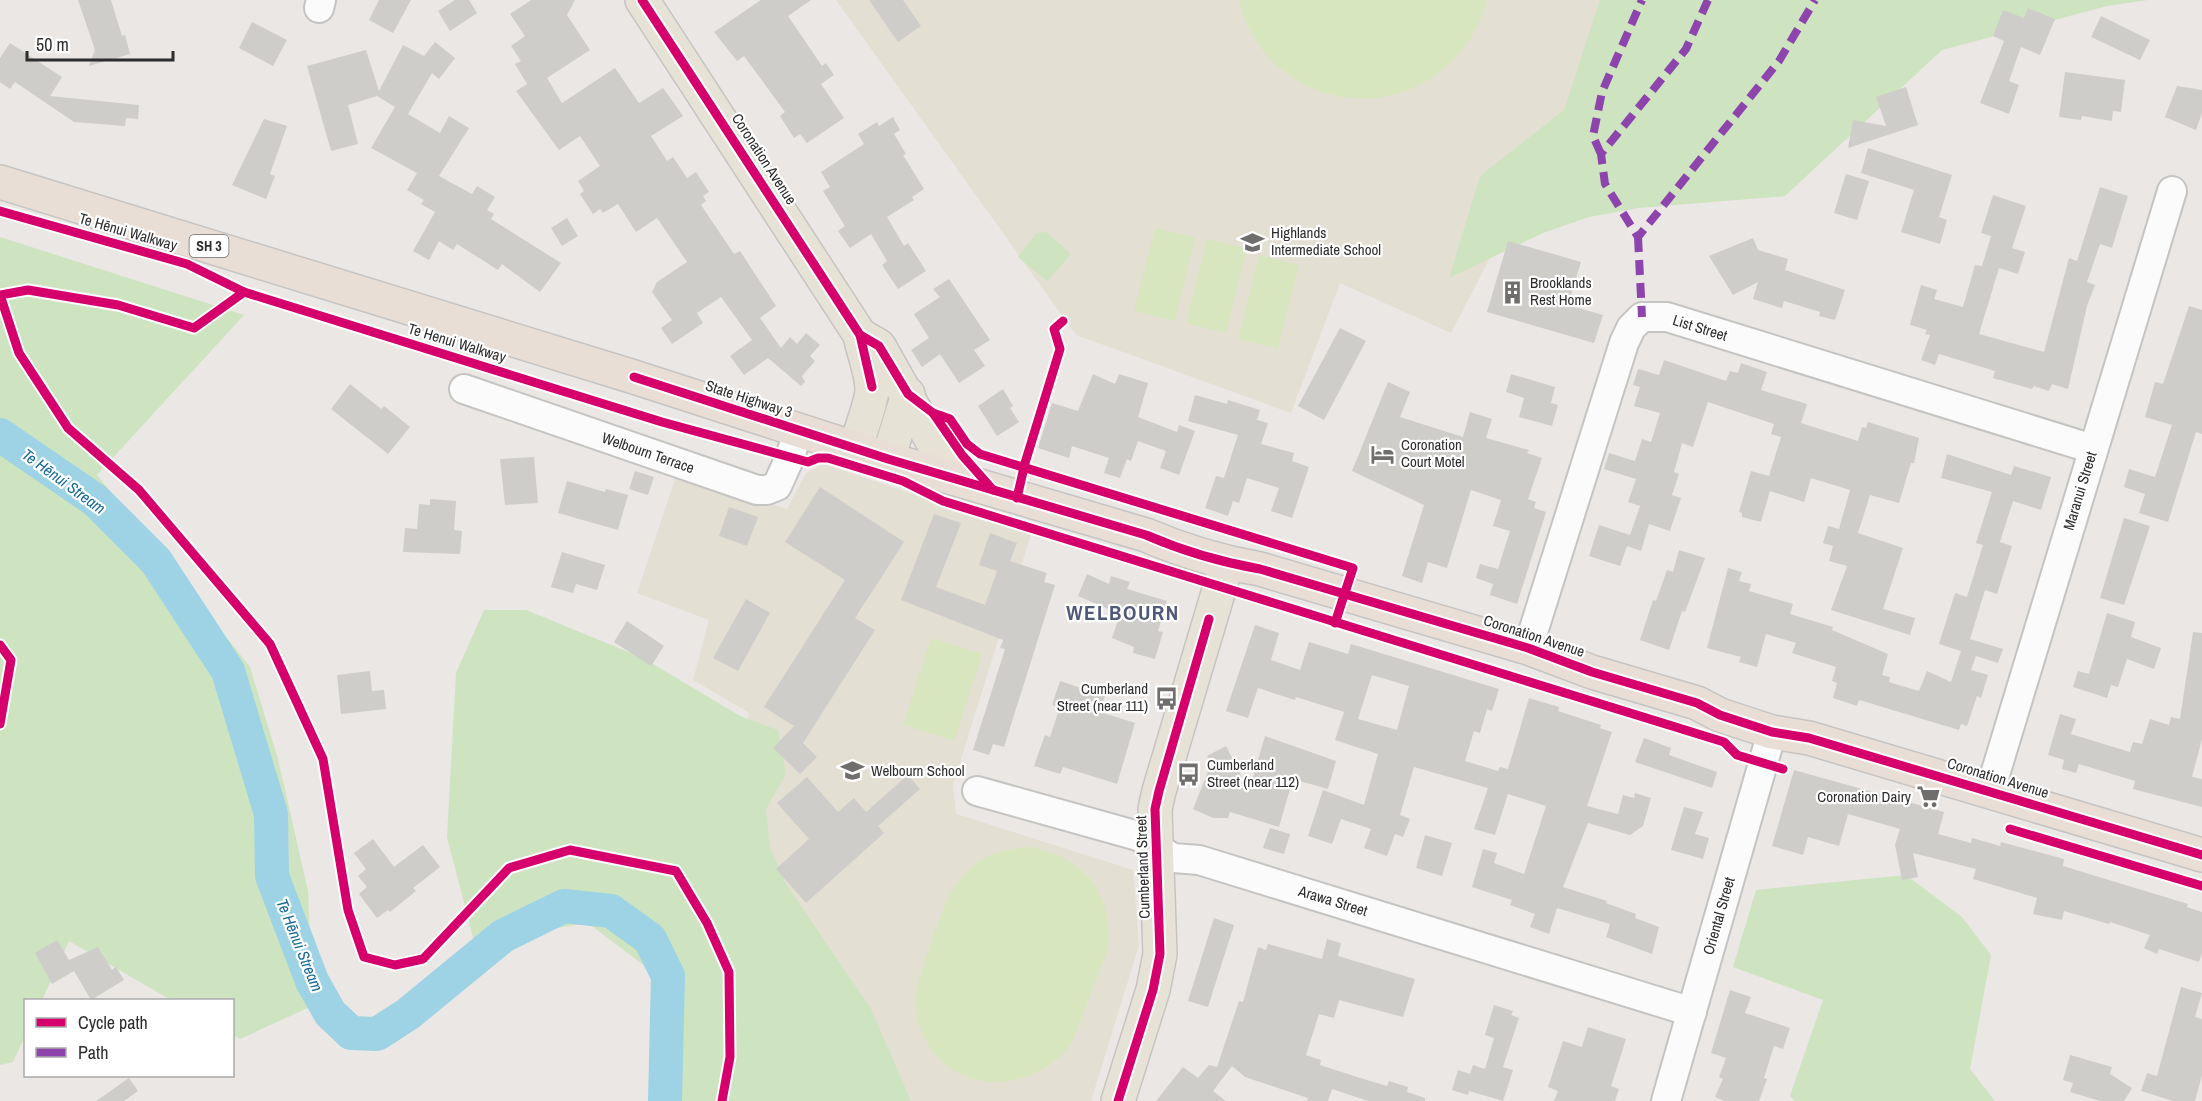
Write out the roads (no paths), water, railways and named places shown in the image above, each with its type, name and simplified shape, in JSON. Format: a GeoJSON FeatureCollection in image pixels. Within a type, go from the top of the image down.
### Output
{"type":"FeatureCollection","features":[{"type":"Feature","properties":{"kind":"highway","name":"State Highway 3"},"geometry":{"type":"LineString","coordinates":[[0,182],[623,374],[855,449]]}},
{"type":"Feature","properties":{"kind":"highway","name":"Coronation Avenue"},"geometry":{"type":"LineString","coordinates":[[855,449],[1146,535],[1227,563],[1260,569],[1528,648],[1592,672],[1697,704],[1720,715],[1772,732],[1809,738],[2202,855]]}},
{"type":"Feature","properties":{"kind":"main road","name":"Coronation Avenue"},"geometry":{"type":"LineString","coordinates":[[642,0],[860,335],[872,387],[871,401],[863,417],[855,449]]}},
{"type":"Feature","properties":{"kind":"main road","name":"Coronation Avenue"},"geometry":{"type":"LineString","coordinates":[[860,335],[879,346],[908,394],[953,478]]}},
{"type":"Feature","properties":{"kind":"main road"},"geometry":{"type":"LineString","coordinates":[[888,459],[908,394]]}},
{"type":"Feature","properties":{"kind":"main road","name":"Cumberland Street"},"geometry":{"type":"LineString","coordinates":[[1118,1101],[1153,990],[1160,954],[1155,809],[1163,772],[1227,563]]}},
{"type":"Feature","properties":{"kind":"street","name":"Maranui Street"},"geometry":{"type":"LineString","coordinates":[[1990,791],[2172,191]]}},
{"type":"Feature","properties":{"kind":"street","name":"List Street"},"geometry":{"type":"LineString","coordinates":[[1528,648],[1624,343],[1631,328],[1642,317],[1667,318],[2093,449]]}},
{"type":"Feature","properties":{"kind":"street","name":"Welbourn Terrace"},"geometry":{"type":"LineString","coordinates":[[464,388],[758,490],[767,490],[777,486],[790,458],[798,431]]}},
{"type":"Feature","properties":{"kind":"street","name":"Oriental Street"},"geometry":{"type":"LineString","coordinates":[[1665,1101],[1772,732]]}},
{"type":"Feature","properties":{"kind":"street","name":"Arawa Street"},"geometry":{"type":"LineString","coordinates":[[977,791],[1138,836],[1173,858],[1199,860],[1692,1012]]}},
{"type":"Feature","properties":{"kind":"waterway","name":"Te Hēnui Stream"},"geometry":{"type":"LineString","coordinates":[[0,435],[95,500],[156,561],[228,671],[271,814],[272,876],[312,981],[330,1013],[351,1033],[377,1034],[408,1014],[503,936],[564,906],[611,911],[650,939],[668,976],[665,1101]]}},
{"type":"Feature","properties":{"kind":"place","name":"Highlands Intermediate School"},"geometry":{"type":"Point","coordinates":[1253,242]}},
{"type":"Feature","properties":{"kind":"place","name":"Brooklands Rest Home"},"geometry":{"type":"Point","coordinates":[1512,292]}},
{"type":"Feature","properties":{"kind":"place","name":"Coronation Court Motel"},"geometry":{"type":"Point","coordinates":[1383,454]}},
{"type":"Feature","properties":{"kind":"place","name":"Cumberland Street (near 111)"},"geometry":{"type":"Point","coordinates":[1166,698]}},
{"type":"Feature","properties":{"kind":"place","name":"Welbourn School"},"geometry":{"type":"Point","coordinates":[853,771]}},
{"type":"Feature","properties":{"kind":"place","name":"Cumberland Street (near 112)"},"geometry":{"type":"Point","coordinates":[1189,774]}},
{"type":"Feature","properties":{"kind":"place","name":"Coronation Dairy"},"geometry":{"type":"Point","coordinates":[1929,797]}},
{"type":"Feature","properties":{"kind":"district","name":"WELBOURN"},"geometry":{"type":"Point","coordinates":[1123,613]}}]}
